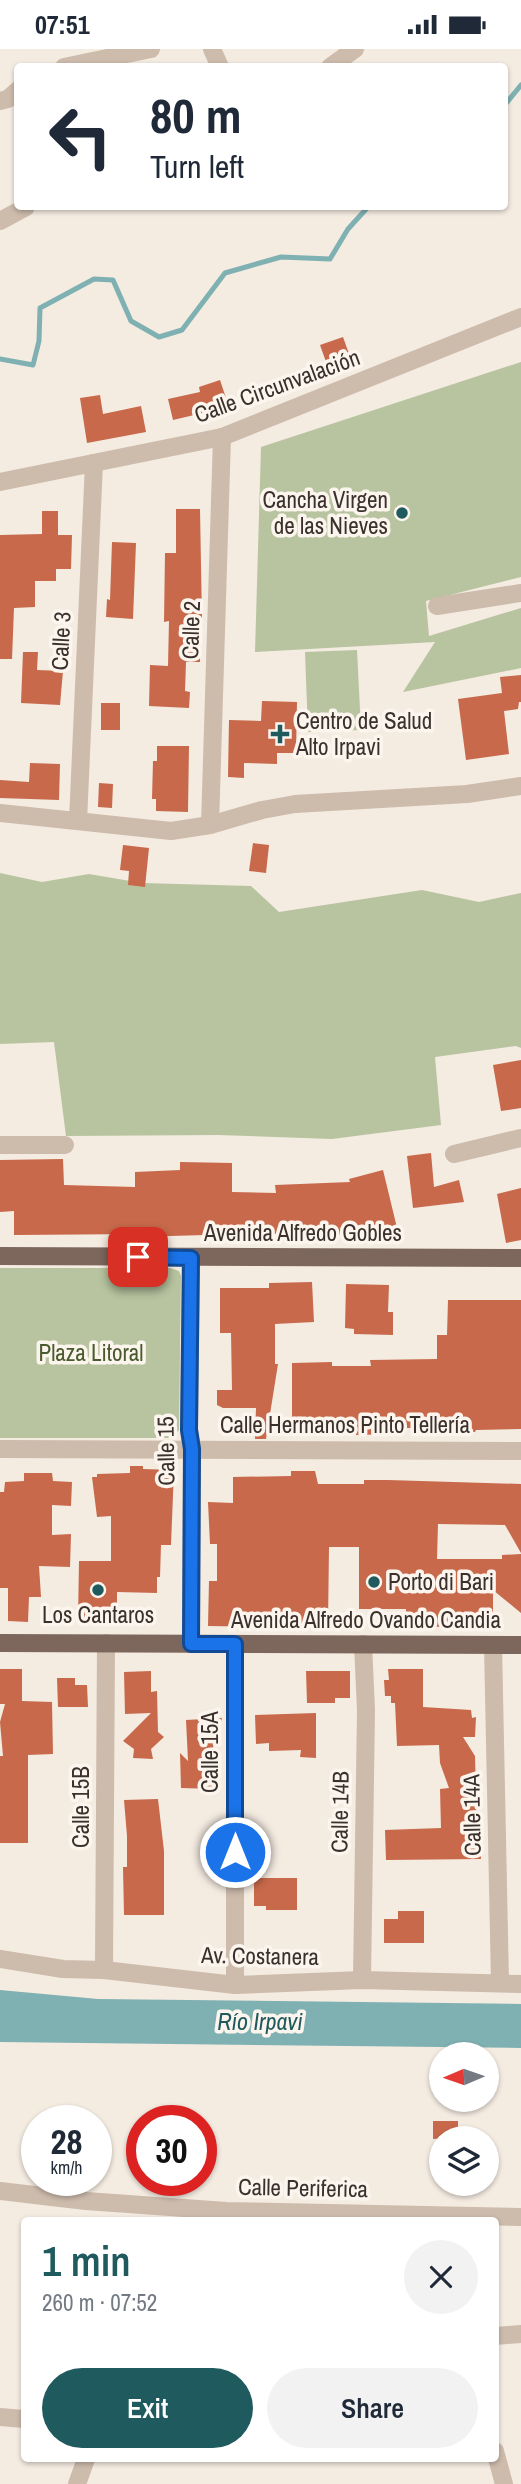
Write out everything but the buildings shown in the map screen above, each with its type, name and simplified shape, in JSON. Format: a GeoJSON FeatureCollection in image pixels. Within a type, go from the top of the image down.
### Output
{"type":"FeatureCollection","features":[{"type":"Feature","properties":{"kind":"main road","name":"Avenida Alfredo Gobles"},"geometry":{"type":"LineString","coordinates":[[0,1256],[521,1258]]}},
{"type":"Feature","properties":{"kind":"main road","name":"Avenida Alfredo Ovando Candia"},"geometry":{"type":"LineString","coordinates":[[0,1643],[521,1645]]}},
{"type":"Feature","properties":{"kind":"street"},"geometry":{"type":"LineString","coordinates":[[83,63],[151,49]]}},
{"type":"Feature","properties":{"kind":"street"},"geometry":{"type":"LineString","coordinates":[[336,63],[355,49]]}},
{"type":"Feature","properties":{"kind":"street"},"geometry":{"type":"LineString","coordinates":[[0,221],[20,210]]}},
{"type":"Feature","properties":{"kind":"street","name":"Calle Circunvalación"},"geometry":{"type":"LineString","coordinates":[[0,482],[222,437],[521,317]]}},
{"type":"Feature","properties":{"kind":"street","name":"Calle 2"},"geometry":{"type":"LineString","coordinates":[[210,825],[222,437]]}},
{"type":"Feature","properties":{"kind":"street","name":"Calle 3"},"geometry":{"type":"LineString","coordinates":[[78,821],[94,463]]}},
{"type":"Feature","properties":{"kind":"street"},"geometry":{"type":"LineString","coordinates":[[437,606],[521,593]]}},
{"type":"Feature","properties":{"kind":"street"},"geometry":{"type":"LineString","coordinates":[[0,813],[171,831],[210,825],[295,804],[467,794],[521,786]]}},
{"type":"Feature","properties":{"kind":"street"},"geometry":{"type":"LineString","coordinates":[[454,1154],[521,1138]]}},
{"type":"Feature","properties":{"kind":"street"},"geometry":{"type":"LineString","coordinates":[[0,1145],[65,1145]]}},
{"type":"Feature","properties":{"kind":"street","name":"Calle 15"},"geometry":{"type":"LineString","coordinates":[[191,1258],[191,1644]]}},
{"type":"Feature","properties":{"kind":"street","name":"Calle Hermanos Pinto Tellería"},"geometry":{"type":"LineString","coordinates":[[0,1449],[521,1451]]}},
{"type":"Feature","properties":{"kind":"street","name":"Calle 15B"},"geometry":{"type":"LineString","coordinates":[[104,1971],[106,1643]]}},
{"type":"Feature","properties":{"kind":"street","name":"Calle 15A"},"geometry":{"type":"LineString","coordinates":[[235,1644],[236,1985]]}},
{"type":"Feature","properties":{"kind":"street","name":"Calle 14B"},"geometry":{"type":"LineString","coordinates":[[362,1980],[366,1710],[363,1644]]}},
{"type":"Feature","properties":{"kind":"street","name":"Calle 14A"},"geometry":{"type":"LineString","coordinates":[[493,1645],[500,1983]]}},
{"type":"Feature","properties":{"kind":"street","name":"Av. Costanera"},"geometry":{"type":"LineString","coordinates":[[0,1959],[63,1969],[236,1985],[362,1980],[521,1984]]}},
{"type":"Feature","properties":{"kind":"street","name":"Calle Periferica"},"geometry":{"type":"LineString","coordinates":[[0,2191],[86,2201],[226,2211],[521,2217]]}},
{"type":"Feature","properties":{"kind":"street"},"geometry":{"type":"LineString","coordinates":[[499,2336],[521,2334]]}},
{"type":"Feature","properties":{"kind":"street"},"geometry":{"type":"LineString","coordinates":[[0,2417],[21,2419]]}},
{"type":"Feature","properties":{"kind":"street"},"geometry":{"type":"LineString","coordinates":[[77,2484],[85,2462]]}},
{"type":"Feature","properties":{"kind":"street"},"geometry":{"type":"LineString","coordinates":[[498,2462],[503,2484]]}},
{"type":"Feature","properties":{"kind":"green space","name":"Cancha Virgen de las Nieves"},"geometry":{"type":"Polygon","coordinates":[[[521,362],[521,577],[426,601],[429,636],[521,608],[521,668],[403,692],[435,642],[255,652],[261,447],[521,362]]]}},
{"type":"Feature","properties":{"kind":"green space"},"geometry":{"type":"Polygon","coordinates":[[[357,650],[361,730],[308,732],[305,652],[357,650]]]}},
{"type":"Feature","properties":{"kind":"green space"},"geometry":{"type":"Polygon","coordinates":[[[0,873],[42,882],[89,874],[142,883],[251,886],[279,912],[422,890],[479,902],[521,893],[521,1048],[516,1046],[435,1057],[441,1125],[332,1139],[218,1135],[66,1136],[54,1042],[0,1044],[0,873]]]}},
{"type":"Feature","properties":{"kind":"green space","name":"Plaza Litoral"},"geometry":{"type":"Polygon","coordinates":[[[0,1268],[170,1268],[179,1271],[179,1430],[172,1438],[0,1438],[0,1268]]]}},
{"type":"Feature","properties":{"kind":"water","name":"Río Irpavi"},"geometry":{"type":"Polygon","coordinates":[[[0,1990],[98,1999],[521,2004],[521,2048],[499,2048],[499,2042],[429,2042],[429,2047],[0,2042],[0,1990]]]}},
{"type":"Feature","properties":{"kind":"waterway"},"geometry":{"type":"LineString","coordinates":[[508,101],[521,85]]}},
{"type":"Feature","properties":{"kind":"waterway"},"geometry":{"type":"LineString","coordinates":[[0,359],[33,365],[39,341],[40,308],[94,279],[113,280],[131,321],[159,337],[182,330],[225,273],[281,257],[330,259],[348,229],[365,210]]}},
{"type":"Feature","properties":{"kind":"place","name":"Cancha Virgen de las Nieves"},"geometry":{"type":"Point","coordinates":[402,513]}},
{"type":"Feature","properties":{"kind":"place","name":"Centro de Salud Alto Irpavi"},"geometry":{"type":"Point","coordinates":[280,734]}},
{"type":"Feature","properties":{"kind":"place","name":"Porto di Bari"},"geometry":{"type":"Point","coordinates":[374,1582]}},
{"type":"Feature","properties":{"kind":"place","name":"Los Cantaros"},"geometry":{"type":"Point","coordinates":[98,1590]}},
{"type":"Feature","properties":{"kind":"route"},"geometry":{"type":"LineString","coordinates":[[138,1257],[191,1258],[191,1644],[235,1644],[235,1852]]}}]}
